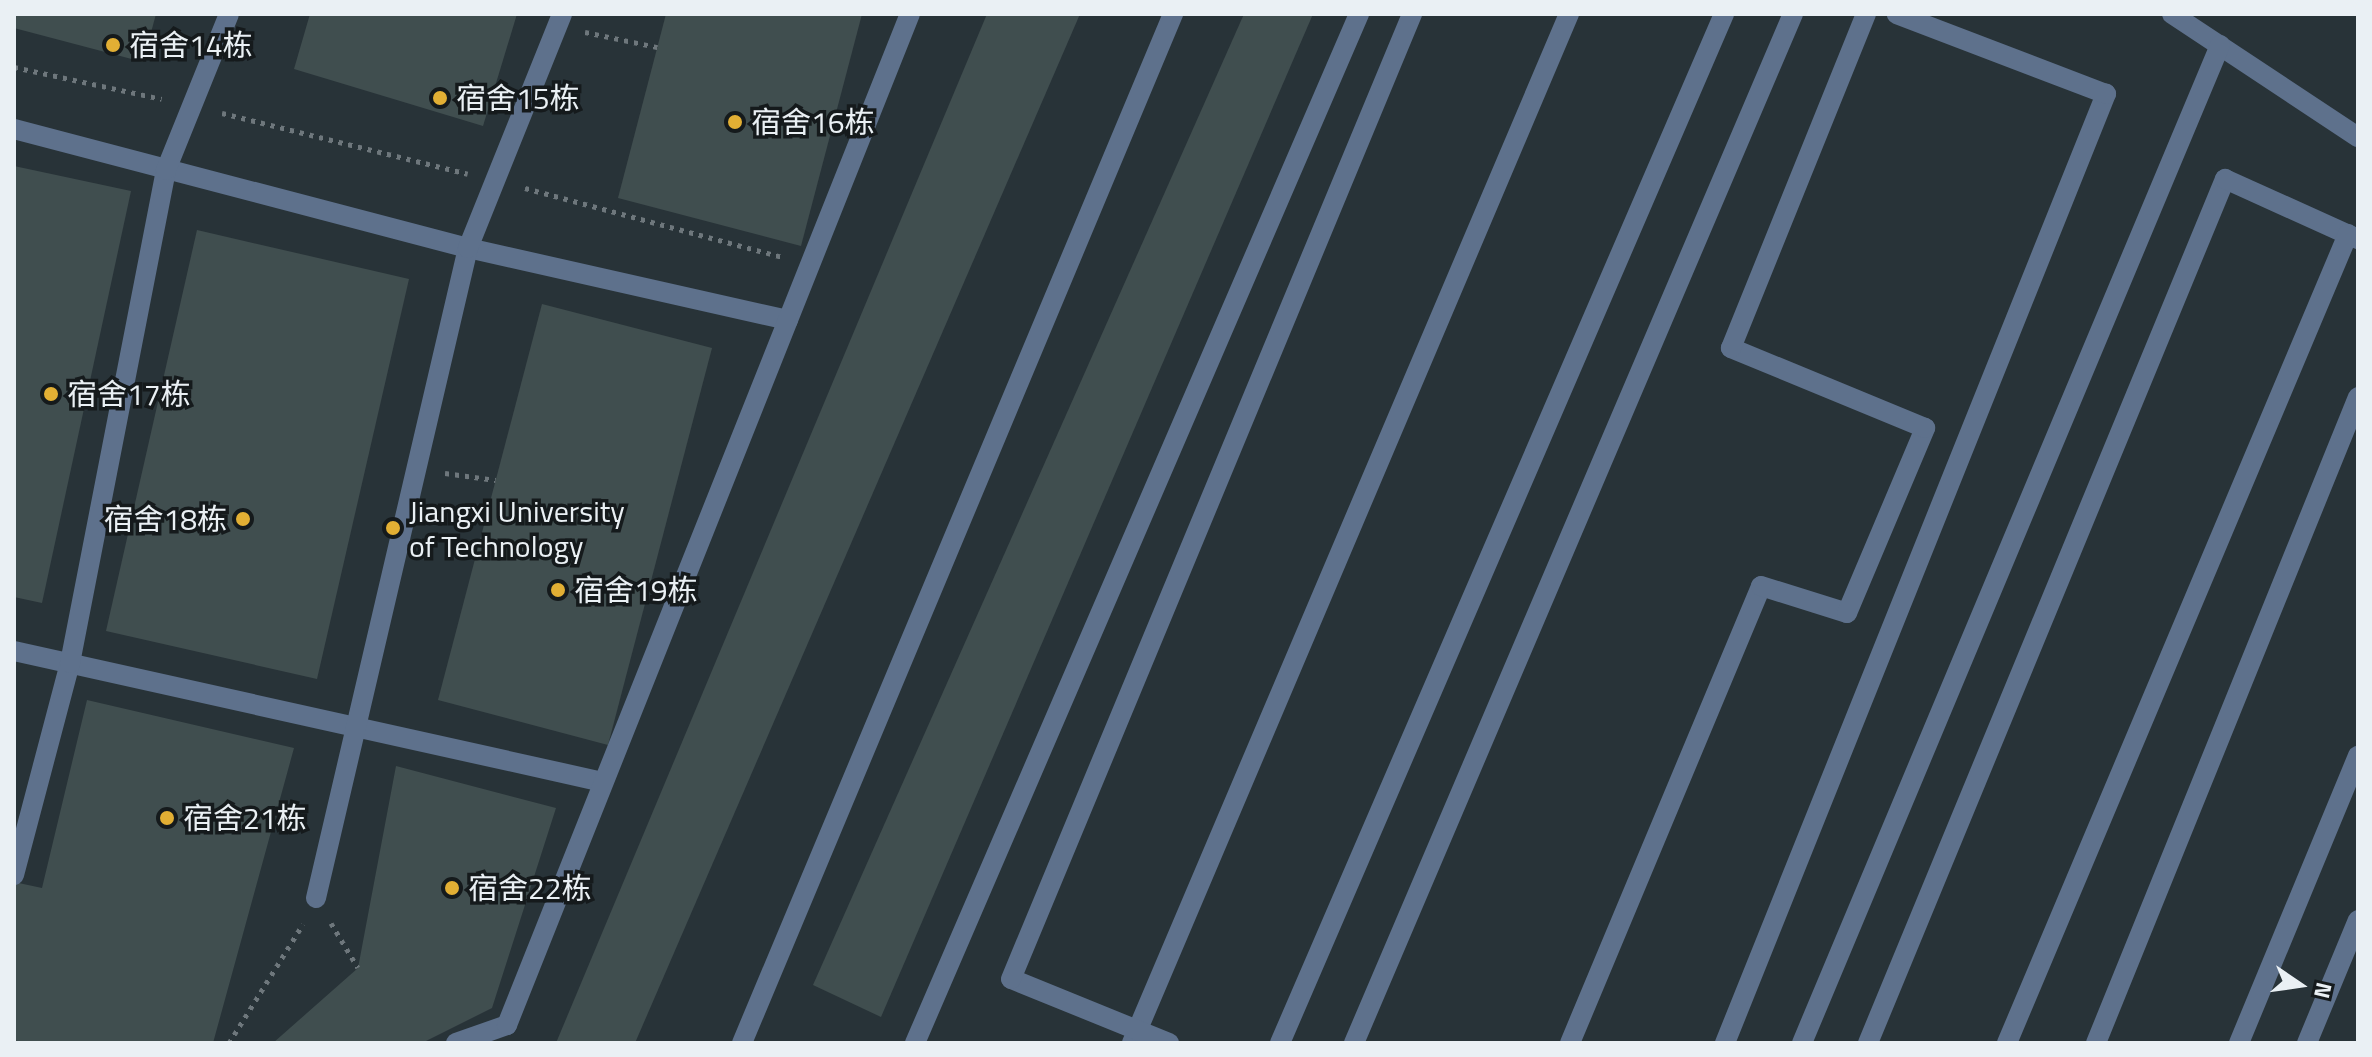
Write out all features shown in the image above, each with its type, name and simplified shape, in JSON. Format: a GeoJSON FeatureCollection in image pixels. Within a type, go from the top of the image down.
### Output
{"type":"FeatureCollection","features":[{"type":"Feature","properties":{"kind":"street"},"geometry":{"type":"LineString","coordinates":[[14,875],[70,663],[166,170],[229,14]]}},
{"type":"Feature","properties":{"kind":"street"},"geometry":{"type":"LineString","coordinates":[[456,1043],[507,1025],[910,14]]}},
{"type":"Feature","properties":{"kind":"street"},"geometry":{"type":"LineString","coordinates":[[742,1043],[1173,14]]}},
{"type":"Feature","properties":{"kind":"street"},"geometry":{"type":"LineString","coordinates":[[922,1041],[1359,14]]}},
{"type":"Feature","properties":{"kind":"street"},"geometry":{"type":"LineString","coordinates":[[1169,1043],[1134,1037],[1011,979],[1412,14]]}},
{"type":"Feature","properties":{"kind":"street"},"geometry":{"type":"LineString","coordinates":[[1134,1037],[1569,14]]}},
{"type":"Feature","properties":{"kind":"street"},"geometry":{"type":"LineString","coordinates":[[1280,1043],[1724,14]]}},
{"type":"Feature","properties":{"kind":"street"},"geometry":{"type":"LineString","coordinates":[[1354,1043],[1793,14]]}},
{"type":"Feature","properties":{"kind":"street"},"geometry":{"type":"LineString","coordinates":[[1570,1043],[1761,586],[1847,613],[1925,428],[1731,348],[1866,14]]}},
{"type":"Feature","properties":{"kind":"street"},"geometry":{"type":"LineString","coordinates":[[1725,1043],[2106,94],[1897,14]]}},
{"type":"Feature","properties":{"kind":"street"},"geometry":{"type":"LineString","coordinates":[[2172,14],[2358,137]]}},
{"type":"Feature","properties":{"kind":"street"},"geometry":{"type":"LineString","coordinates":[[316,898],[468,248],[559,20]]}},
{"type":"Feature","properties":{"kind":"street"},"geometry":{"type":"LineString","coordinates":[[1802,1043],[2220,45]]}},
{"type":"Feature","properties":{"kind":"street"},"geometry":{"type":"LineString","coordinates":[[14,129],[468,248],[788,320]]}},
{"type":"Feature","properties":{"kind":"street"},"geometry":{"type":"LineString","coordinates":[[1868,1043],[2225,179],[2353,237],[2007,1043]]}},
{"type":"Feature","properties":{"kind":"street"},"geometry":{"type":"LineString","coordinates":[[2096,1043],[2358,397]]}},
{"type":"Feature","properties":{"kind":"street"},"geometry":{"type":"LineString","coordinates":[[14,651],[603,782]]}},
{"type":"Feature","properties":{"kind":"street"},"geometry":{"type":"LineString","coordinates":[[2239,1043],[2358,756]]}},
{"type":"Feature","properties":{"kind":"street"},"geometry":{"type":"LineString","coordinates":[[2307,1043],[2358,920]]}},
{"type":"Feature","properties":{"kind":"path"},"geometry":{"type":"LineString","coordinates":[[559,20],[657,47]]}},
{"type":"Feature","properties":{"kind":"path"},"geometry":{"type":"LineString","coordinates":[[14,67],[192,106],[495,180],[810,265]]}},
{"type":"Feature","properties":{"kind":"path"},"geometry":{"type":"LineString","coordinates":[[417,468],[496,480]]}},
{"type":"Feature","properties":{"kind":"path"},"geometry":{"type":"LineString","coordinates":[[316,898],[358,968]]}},
{"type":"Feature","properties":{"kind":"path"},"geometry":{"type":"LineString","coordinates":[[229,1043],[270,986],[316,898]]}},
{"type":"Feature","properties":{"kind":"building","name":"宿舍14栋"},"geometry":{"type":"Polygon","coordinates":[[[14,14],[156,14],[143,62],[14,28],[14,14]]]}},
{"type":"Feature","properties":{"kind":"building","name":"宿舍15栋"},"geometry":{"type":"Polygon","coordinates":[[[310,14],[517,14],[483,126],[294,69],[310,14]]]}},
{"type":"Feature","properties":{"kind":"building","name":"宿舍16栋"},"geometry":{"type":"Polygon","coordinates":[[[666,14],[862,14],[801,246],[618,198],[666,14]]]}},
{"type":"Feature","properties":{"kind":"building"},"geometry":{"type":"Polygon","coordinates":[[[987,14],[1080,14],[635,1043],[556,1043],[987,14]]]}},
{"type":"Feature","properties":{"kind":"building"},"geometry":{"type":"Polygon","coordinates":[[[1244,14],[1313,14],[881,1017],[813,985],[1244,14]]]}},
{"type":"Feature","properties":{"kind":"building","name":"宿舍17栋"},"geometry":{"type":"Polygon","coordinates":[[[14,166],[131,191],[42,603],[14,597],[14,166]]]}},
{"type":"Feature","properties":{"kind":"building","name":"宿舍18栋"},"geometry":{"type":"Polygon","coordinates":[[[197,230],[409,279],[317,679],[106,631],[197,230]]]}},
{"type":"Feature","properties":{"kind":"building","name":"宿舍19栋"},"geometry":{"type":"Polygon","coordinates":[[[542,304],[712,348],[608,745],[438,700],[542,304]]]}},
{"type":"Feature","properties":{"kind":"building","name":"宿舍21栋"},"geometry":{"type":"Polygon","coordinates":[[[87,700],[294,748],[213,1043],[14,1043],[14,882],[42,888],[87,700]]]}},
{"type":"Feature","properties":{"kind":"building","name":"宿舍22栋"},"geometry":{"type":"Polygon","coordinates":[[[396,766],[556,808],[492,1008],[422,1043],[273,1043],[358,968],[396,766]]]}},
{"type":"Feature","properties":{"kind":"place","name":"宿舍14栋"},"geometry":{"type":"Point","coordinates":[113,45]}},
{"type":"Feature","properties":{"kind":"place","name":"宿舍15栋"},"geometry":{"type":"Point","coordinates":[440,98]}},
{"type":"Feature","properties":{"kind":"place","name":"宿舍16栋"},"geometry":{"type":"Point","coordinates":[735,122]}},
{"type":"Feature","properties":{"kind":"place","name":"宿舍17栋"},"geometry":{"type":"Point","coordinates":[51,394]}},
{"type":"Feature","properties":{"kind":"place","name":"宿舍18栋"},"geometry":{"type":"Point","coordinates":[243,519]}},
{"type":"Feature","properties":{"kind":"place","name":"Jiangxi University of Technology"},"geometry":{"type":"Point","coordinates":[393,528]}},
{"type":"Feature","properties":{"kind":"place","name":"宿舍19栋"},"geometry":{"type":"Point","coordinates":[558,590]}},
{"type":"Feature","properties":{"kind":"place","name":"宿舍21栋"},"geometry":{"type":"Point","coordinates":[167,818]}},
{"type":"Feature","properties":{"kind":"place","name":"宿舍22栋"},"geometry":{"type":"Point","coordinates":[452,888]}}]}
